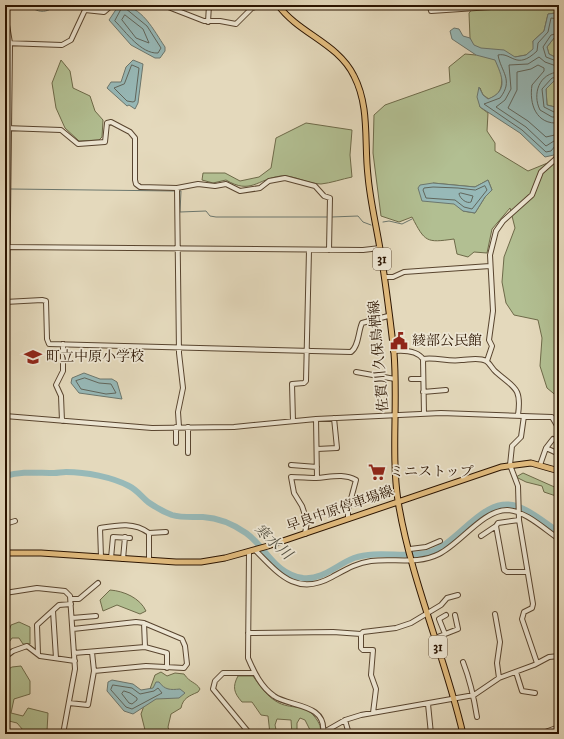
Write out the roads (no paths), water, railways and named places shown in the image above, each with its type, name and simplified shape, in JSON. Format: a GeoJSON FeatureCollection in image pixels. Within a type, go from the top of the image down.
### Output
{"type":"FeatureCollection","features":[{"type":"Feature","properties":{"kind":"main road","name":"佐賀川久保鳥栖線"},"geometry":{"type":"LineString","coordinates":[[278,5],[295,22],[338,54],[354,75],[362,94],[368,175],[385,277],[396,379],[396,471],[399,502],[412,561],[455,699],[463,734]]}},
{"type":"Feature","properties":{"kind":"main road","name":"早良中原停車場線"},"geometry":{"type":"LineString","coordinates":[[5,553],[41,553],[124,559],[201,562],[225,558],[268,546],[510,464],[524,463],[540,465],[557,470]]}},
{"type":"Feature","properties":{"kind":"street"},"geometry":{"type":"LineString","coordinates":[[5,43],[62,45],[71,40],[85,10],[104,12],[112,5]]}},
{"type":"Feature","properties":{"kind":"street"},"geometry":{"type":"LineString","coordinates":[[163,5],[208,22],[220,21],[236,24],[252,8],[262,5]]}},
{"type":"Feature","properties":{"kind":"street"},"geometry":{"type":"LineString","coordinates":[[208,22],[209,5]]}},
{"type":"Feature","properties":{"kind":"street"},"geometry":{"type":"LineString","coordinates":[[430,5],[431,11],[522,5]]}},
{"type":"Feature","properties":{"kind":"street"},"geometry":{"type":"LineString","coordinates":[[5,13],[10,43],[7,128],[8,189],[6,302],[44,300],[46,303],[48,342],[179,349],[351,352],[356,346],[358,331],[362,323],[388,316]]}},
{"type":"Feature","properties":{"kind":"street"},"geometry":{"type":"LineString","coordinates":[[7,128],[61,130],[78,144],[99,144],[105,142],[107,123],[111,122],[130,132],[135,138],[135,180],[137,186],[177,188],[198,184],[216,186],[226,184],[236,190],[244,190],[260,188],[269,181],[285,178],[318,188],[324,196],[330,198],[329,250]]}},
{"type":"Feature","properties":{"kind":"street"},"geometry":{"type":"LineString","coordinates":[[487,361],[492,346],[489,340],[494,311],[490,266],[491,247],[499,225],[532,195],[541,172],[559,156]]}},
{"type":"Feature","properties":{"kind":"street"},"geometry":{"type":"LineString","coordinates":[[176,443],[178,412],[183,388],[179,349],[177,188]]}},
{"type":"Feature","properties":{"kind":"street"},"geometry":{"type":"LineString","coordinates":[[6,247],[309,250],[363,250],[380,248]]}},
{"type":"Feature","properties":{"kind":"street"},"geometry":{"type":"LineString","coordinates":[[293,421],[292,384],[304,383],[306,381],[309,250]]}},
{"type":"Feature","properties":{"kind":"street"},"geometry":{"type":"LineString","coordinates":[[385,277],[393,277],[404,272],[490,266]]}},
{"type":"Feature","properties":{"kind":"street"},"geometry":{"type":"LineString","coordinates":[[62,421],[61,396],[56,385],[63,370],[63,344]]}},
{"type":"Feature","properties":{"kind":"street"},"geometry":{"type":"LineString","coordinates":[[393,351],[411,352],[420,355],[423,359],[424,414]]}},
{"type":"Feature","properties":{"kind":"street"},"geometry":{"type":"LineString","coordinates":[[423,359],[459,361],[482,359],[487,361],[497,373],[506,379],[515,389],[520,403],[518,415]]}},
{"type":"Feature","properties":{"kind":"street"},"geometry":{"type":"LineString","coordinates":[[356,372],[396,379]]}},
{"type":"Feature","properties":{"kind":"street"},"geometry":{"type":"LineString","coordinates":[[411,379],[423,379]]}},
{"type":"Feature","properties":{"kind":"street"},"geometry":{"type":"LineString","coordinates":[[423,392],[446,390]]}},
{"type":"Feature","properties":{"kind":"street"},"geometry":{"type":"LineString","coordinates":[[5,416],[152,428],[234,427],[316,419],[424,414],[518,415],[552,417],[559,429]]}},
{"type":"Feature","properties":{"kind":"street"},"geometry":{"type":"LineString","coordinates":[[524,416],[521,436],[512,446],[510,464],[518,486],[519,520],[527,572],[534,604],[532,608],[524,612],[522,619],[537,663]]}},
{"type":"Feature","properties":{"kind":"street"},"geometry":{"type":"LineString","coordinates":[[317,449],[337,448],[334,418]]}},
{"type":"Feature","properties":{"kind":"street"},"geometry":{"type":"LineString","coordinates":[[316,419],[317,478]]}},
{"type":"Feature","properties":{"kind":"street"},"geometry":{"type":"LineString","coordinates":[[188,427],[188,453]]}},
{"type":"Feature","properties":{"kind":"street"},"geometry":{"type":"LineString","coordinates":[[540,465],[546,448],[553,439]]}},
{"type":"Feature","properties":{"kind":"street"},"geometry":{"type":"LineString","coordinates":[[546,448],[559,454]]}},
{"type":"Feature","properties":{"kind":"street"},"geometry":{"type":"LineString","coordinates":[[557,470],[559,459]]}},
{"type":"Feature","properties":{"kind":"street"},"geometry":{"type":"LineString","coordinates":[[292,465],[317,467]]}},
{"type":"Feature","properties":{"kind":"street"},"geometry":{"type":"LineString","coordinates":[[305,534],[307,521],[302,506],[294,493],[291,477],[317,478],[339,475],[356,480],[348,510],[348,519]]}},
{"type":"Feature","properties":{"kind":"street"},"geometry":{"type":"LineString","coordinates":[[252,551],[287,580],[308,585],[322,582],[351,566],[369,562],[412,561],[438,555],[492,514],[506,510],[519,513],[559,539]]}},
{"type":"Feature","properties":{"kind":"street"},"geometry":{"type":"LineString","coordinates":[[481,536],[498,523],[519,520]]}},
{"type":"Feature","properties":{"kind":"street"},"geometry":{"type":"LineString","coordinates":[[5,524],[14,521]]}},
{"type":"Feature","properties":{"kind":"street"},"geometry":{"type":"LineString","coordinates":[[101,557],[100,528],[115,525],[140,526],[150,533],[166,532]]}},
{"type":"Feature","properties":{"kind":"street"},"geometry":{"type":"LineString","coordinates":[[496,526],[504,570],[508,572],[527,572]]}},
{"type":"Feature","properties":{"kind":"street"},"geometry":{"type":"LineString","coordinates":[[149,560],[150,533]]}},
{"type":"Feature","properties":{"kind":"street"},"geometry":{"type":"LineString","coordinates":[[111,558],[113,537],[130,538]]}},
{"type":"Feature","properties":{"kind":"street"},"geometry":{"type":"LineString","coordinates":[[124,559],[125,537]]}},
{"type":"Feature","properties":{"kind":"street"},"geometry":{"type":"LineString","coordinates":[[410,549],[426,547],[440,541]]}},
{"type":"Feature","properties":{"kind":"street"},"geometry":{"type":"LineString","coordinates":[[252,551],[248,658],[255,673],[267,689],[277,698],[302,705],[313,711],[323,725],[323,733]]}},
{"type":"Feature","properties":{"kind":"street"},"geometry":{"type":"LineString","coordinates":[[38,654],[37,625],[59,605],[78,599],[98,583]]}},
{"type":"Feature","properties":{"kind":"street"},"geometry":{"type":"LineString","coordinates":[[5,593],[37,588],[65,591],[71,602],[75,661],[74,676],[63,734]]}},
{"type":"Feature","properties":{"kind":"street"},"geometry":{"type":"LineString","coordinates":[[248,633],[333,632],[361,634],[363,632],[404,625],[441,605],[447,598],[458,595]]}},
{"type":"Feature","properties":{"kind":"street"},"geometry":{"type":"LineString","coordinates":[[53,611],[56,658]]}},
{"type":"Feature","properties":{"kind":"street"},"geometry":{"type":"LineString","coordinates":[[496,614],[500,642],[497,663],[499,678]]}},
{"type":"Feature","properties":{"kind":"street"},"geometry":{"type":"LineString","coordinates":[[445,634],[439,619],[446,615]]}},
{"type":"Feature","properties":{"kind":"street"},"geometry":{"type":"LineString","coordinates":[[72,618],[96,616]]}},
{"type":"Feature","properties":{"kind":"street"},"geometry":{"type":"LineString","coordinates":[[435,638],[458,629],[455,616]]}},
{"type":"Feature","properties":{"kind":"street"},"geometry":{"type":"LineString","coordinates":[[73,629],[136,622],[144,623],[179,638],[184,643],[187,664],[186,668],[146,666],[94,671]]}},
{"type":"Feature","properties":{"kind":"street"},"geometry":{"type":"LineString","coordinates":[[144,623],[145,647]]}},
{"type":"Feature","properties":{"kind":"street"},"geometry":{"type":"LineString","coordinates":[[361,634],[361,648],[363,650],[373,650],[371,675],[376,689],[373,713]]}},
{"type":"Feature","properties":{"kind":"street"},"geometry":{"type":"LineString","coordinates":[[5,657],[13,651],[27,646],[38,654],[75,661]]}},
{"type":"Feature","properties":{"kind":"street"},"geometry":{"type":"LineString","coordinates":[[74,653],[145,647],[167,653],[167,668]]}},
{"type":"Feature","properties":{"kind":"street"},"geometry":{"type":"LineString","coordinates":[[69,702],[88,705],[94,671],[92,652]]}},
{"type":"Feature","properties":{"kind":"street"},"geometry":{"type":"LineString","coordinates":[[323,733],[345,720],[373,713],[474,695],[499,678],[553,656],[559,656]]}},
{"type":"Feature","properties":{"kind":"street"},"geometry":{"type":"LineString","coordinates":[[463,662],[469,677],[470,687],[474,695],[477,717]]}},
{"type":"Feature","properties":{"kind":"street"},"geometry":{"type":"LineString","coordinates":[[516,672],[522,691],[535,693]]}},
{"type":"Feature","properties":{"kind":"street"},"geometry":{"type":"LineString","coordinates":[[250,734],[213,689],[215,681],[223,673],[255,673]]}},
{"type":"Feature","properties":{"kind":"street"},"geometry":{"type":"LineString","coordinates":[[428,704],[431,734]]}},
{"type":"Feature","properties":{"kind":"street"},"geometry":{"type":"LineString","coordinates":[[345,720],[349,734]]}},
{"type":"Feature","properties":{"kind":"street"},"geometry":{"type":"LineString","coordinates":[[540,734],[559,728]]}},
{"type":"Feature","properties":{"kind":"water"},"geometry":{"type":"Polygon","coordinates":[[[119,5],[134,9],[141,14],[152,27],[165,47],[165,51],[160,58],[155,58],[131,45],[109,20],[119,5]]]}},
{"type":"Feature","properties":{"kind":"water"},"geometry":{"type":"Polygon","coordinates":[[[556,13],[559,16],[559,36],[554,38],[547,47],[549,54],[559,59],[559,81],[554,81],[546,89],[547,105],[559,108],[559,146],[554,155],[545,157],[520,133],[480,107],[477,97],[479,87],[483,95],[488,99],[495,96],[499,92],[502,82],[498,66],[495,60],[476,55],[452,39],[450,31],[454,28],[459,29],[463,36],[470,38],[474,45],[481,48],[504,50],[515,57],[526,55],[533,49],[533,41],[544,31],[548,14],[556,13]]]}},
{"type":"Feature","properties":{"kind":"water"},"geometry":{"type":"Polygon","coordinates":[[[133,60],[143,64],[138,103],[135,109],[129,105],[127,106],[107,88],[111,82],[121,82],[126,67],[133,60]]]}},
{"type":"Feature","properties":{"kind":"water"},"geometry":{"type":"Polygon","coordinates":[[[488,180],[492,190],[485,197],[475,213],[463,211],[454,204],[422,201],[418,188],[420,185],[433,183],[475,187],[488,180]]]}},
{"type":"Feature","properties":{"kind":"water"},"geometry":{"type":"Polygon","coordinates":[[[84,373],[100,379],[112,379],[117,382],[122,399],[79,393],[71,383],[72,378],[84,373]]]}},
{"type":"Feature","properties":{"kind":"water"},"geometry":{"type":"Polygon","coordinates":[[[112,680],[133,684],[141,690],[153,688],[156,682],[159,682],[166,688],[180,689],[185,693],[179,698],[156,699],[133,714],[124,711],[107,691],[108,682],[112,680]]]}},
{"type":"Feature","properties":{"kind":"waterway"},"geometry":{"type":"LineString","coordinates":[[28,5],[39,11],[49,10],[56,5]]}},
{"type":"Feature","properties":{"kind":"waterway"},"geometry":{"type":"LineString","coordinates":[[10,189],[175,191]]}},
{"type":"Feature","properties":{"kind":"waterway"},"geometry":{"type":"LineString","coordinates":[[178,191],[181,191],[180,212],[206,211],[210,216],[216,217],[329,217]]}},
{"type":"Feature","properties":{"kind":"waterway"},"geometry":{"type":"LineString","coordinates":[[332,217],[358,216],[363,222],[371,225]]}},
{"type":"Feature","properties":{"kind":"waterway"},"geometry":{"type":"LineString","coordinates":[[383,222],[389,221],[402,224],[412,219]]}},
{"type":"Feature","properties":{"kind":"waterway","name":"寒水川"},"geometry":{"type":"LineString","coordinates":[[5,476],[23,473],[74,472],[115,480],[137,491],[151,504],[172,515],[215,519],[236,527],[253,539],[277,566],[293,575],[303,578],[317,577],[347,561],[363,556],[427,553],[450,541],[482,514],[493,508],[504,505],[523,508],[559,532]]}},
{"type":"Feature","properties":{"kind":"place","name":"綾部公民館"},"geometry":{"type":"Point","coordinates":[399,341]}},
{"type":"Feature","properties":{"kind":"place","name":"町立中原小学校"},"geometry":{"type":"Point","coordinates":[33,357]}},
{"type":"Feature","properties":{"kind":"place","name":"ミニストップ"},"geometry":{"type":"Point","coordinates":[377,472]}}]}
